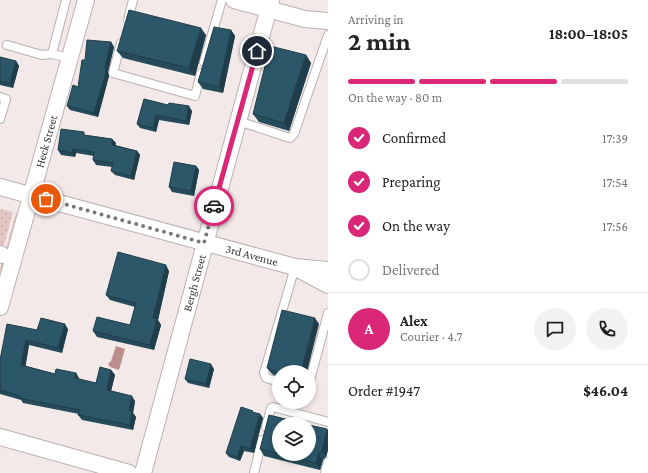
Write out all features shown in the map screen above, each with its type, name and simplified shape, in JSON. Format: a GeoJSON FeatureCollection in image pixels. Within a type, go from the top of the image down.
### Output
{"type":"FeatureCollection","features":[{"type":"Feature","properties":{"kind":"street","name":"Heck Street"},"geometry":{"type":"LineString","coordinates":[[0,307],[86,0]]}},
{"type":"Feature","properties":{"kind":"street"},"geometry":{"type":"LineString","coordinates":[[234,0],[270,5],[305,19],[328,31]]}},
{"type":"Feature","properties":{"kind":"street","name":"Bergh Street"},"geometry":{"type":"LineString","coordinates":[[143,473],[204,243],[270,5]]}},
{"type":"Feature","properties":{"kind":"street"},"geometry":{"type":"LineString","coordinates":[[305,19],[328,21]]}},
{"type":"Feature","properties":{"kind":"street","name":"3rd Avenue"},"geometry":{"type":"LineString","coordinates":[[0,187],[295,267],[328,270]]}},
{"type":"Feature","properties":{"kind":"street","name":"3rd Avenue"},"geometry":{"type":"LineString","coordinates":[[295,267],[328,285]]}},
{"type":"Feature","properties":{"kind":"street"},"geometry":{"type":"LineString","coordinates":[[0,437],[129,473]]}},
{"type":"Feature","properties":{"kind":"lane"},"geometry":{"type":"LineString","coordinates":[[52,54],[66,0]]}},
{"type":"Feature","properties":{"kind":"lane"},"geometry":{"type":"LineString","coordinates":[[133,0],[112,73],[195,96],[222,0]]}},
{"type":"Feature","properties":{"kind":"lane"},"geometry":{"type":"LineString","coordinates":[[238,121],[290,138],[294,134],[328,35]]}},
{"type":"Feature","properties":{"kind":"lane"},"geometry":{"type":"LineString","coordinates":[[7,45],[42,55],[52,54],[69,58]]}},
{"type":"Feature","properties":{"kind":"lane"},"geometry":{"type":"LineString","coordinates":[[0,97],[6,99],[0,119]]}},
{"type":"Feature","properties":{"kind":"lane"},"geometry":{"type":"LineString","coordinates":[[272,380],[266,378],[264,372],[295,267]]}},
{"type":"Feature","properties":{"kind":"lane"},"geometry":{"type":"LineString","coordinates":[[314,365],[328,313]]}},
{"type":"Feature","properties":{"kind":"lane"},"geometry":{"type":"LineString","coordinates":[[254,473],[271,408],[273,407],[328,422]]}},
{"type":"Feature","properties":{"kind":"lane"},"geometry":{"type":"LineString","coordinates":[[325,473],[328,462]]}},
{"type":"Feature","properties":{"kind":"shaded area"},"geometry":{"type":"Polygon","coordinates":[[[0,209],[13,212],[2,253],[0,253],[0,209]]]}},
{"type":"Feature","properties":{"kind":"shaded area"},"geometry":{"type":"Polygon","coordinates":[[[16,213],[17,214],[0,275],[0,269],[16,213]]]}},
{"type":"Feature","properties":{"kind":"shaded area"},"geometry":{"type":"Polygon","coordinates":[[[116,346],[125,349],[119,370],[110,367],[108,364],[111,361],[116,346]]]}},
{"type":"Feature","properties":{"kind":"building"},"geometry":{"type":"Polygon","coordinates":[[[129,10],[201,28],[189,68],[117,51],[129,10]]]}},
{"type":"Feature","properties":{"kind":"building"},"geometry":{"type":"Polygon","coordinates":[[[214,27],[231,30],[219,87],[198,82],[214,27]]]}},
{"type":"Feature","properties":{"kind":"building"},"geometry":{"type":"Polygon","coordinates":[[[87,40],[111,42],[105,67],[106,72],[94,113],[67,106],[73,85],[78,87],[82,60],[85,60],[87,40]]]}},
{"type":"Feature","properties":{"kind":"building"},"geometry":{"type":"Polygon","coordinates":[[[270,46],[306,55],[284,123],[253,114],[270,46]]]}},
{"type":"Feature","properties":{"kind":"building"},"geometry":{"type":"Polygon","coordinates":[[[0,57],[16,61],[10,83],[0,81],[0,57]]]}},
{"type":"Feature","properties":{"kind":"building"},"geometry":{"type":"Polygon","coordinates":[[[144,99],[168,105],[169,103],[189,106],[186,121],[156,115],[153,128],[137,124],[144,99]]]}},
{"type":"Feature","properties":{"kind":"building"},"geometry":{"type":"Polygon","coordinates":[[[61,129],[84,132],[84,135],[112,139],[112,145],[137,151],[131,176],[111,171],[113,163],[93,160],[94,152],[73,149],[72,153],[58,150],[61,129]]]}},
{"type":"Feature","properties":{"kind":"building"},"geometry":{"type":"Polygon","coordinates":[[[174,162],[196,166],[191,191],[169,187],[174,162]]]}},
{"type":"Feature","properties":{"kind":"building"},"geometry":{"type":"Polygon","coordinates":[[[118,252],[166,265],[153,318],[157,319],[150,345],[93,331],[97,317],[130,325],[136,303],[106,295],[118,252]]]}},
{"type":"Feature","properties":{"kind":"building"},"geometry":{"type":"Polygon","coordinates":[[[282,310],[315,318],[303,365],[272,365],[272,370],[267,368],[282,310]]]}},
{"type":"Feature","properties":{"kind":"building"},"geometry":{"type":"Polygon","coordinates":[[[41,318],[65,324],[58,348],[26,340],[21,365],[55,374],[56,369],[76,373],[75,378],[96,383],[100,367],[111,370],[107,390],[132,396],[129,411],[132,412],[130,425],[78,415],[80,410],[19,398],[20,396],[0,390],[0,360],[7,324],[37,330],[41,318]]]}},
{"type":"Feature","properties":{"kind":"building"},"geometry":{"type":"Polygon","coordinates":[[[190,359],[211,364],[206,384],[185,379],[190,359]]]}},
{"type":"Feature","properties":{"kind":"building"},"geometry":{"type":"Polygon","coordinates":[[[241,407],[260,414],[250,449],[241,446],[237,457],[226,453],[241,407]]]}},
{"type":"Feature","properties":{"kind":"building"},"geometry":{"type":"Polygon","coordinates":[[[269,415],[277,417],[272,417],[272,452],[260,449],[269,415]]]}},
{"type":"Feature","properties":{"kind":"building"},"geometry":{"type":"Polygon","coordinates":[[[316,427],[327,429],[322,451],[318,454],[316,463],[308,461],[316,461],[316,427]]]}},
{"type":"Feature","properties":{"kind":"way so far"},"geometry":{"type":"LineString","coordinates":[[46,199],[204,243],[214,206]]}},
{"type":"Feature","properties":{"kind":"route"},"geometry":{"type":"LineString","coordinates":[[214,206],[257,51]]}}]}
